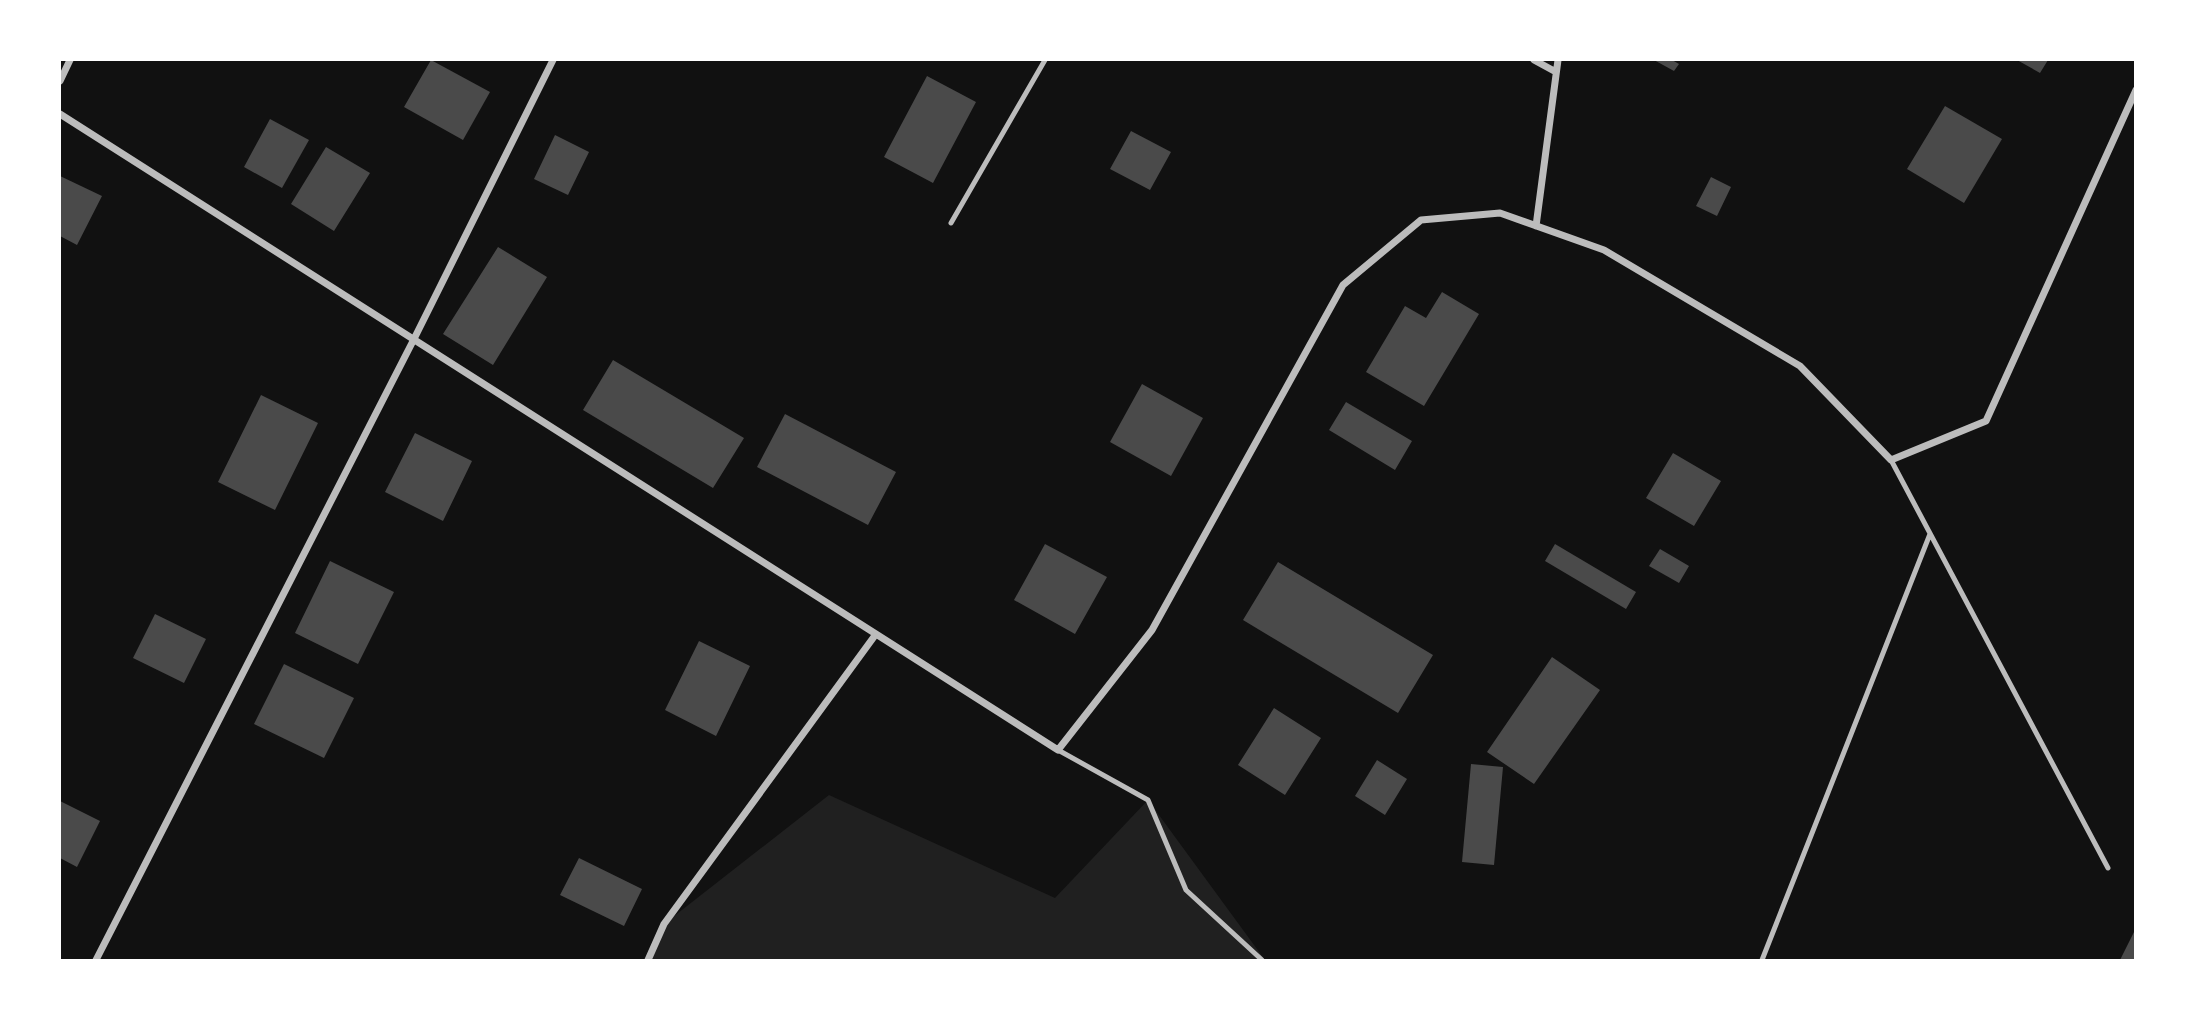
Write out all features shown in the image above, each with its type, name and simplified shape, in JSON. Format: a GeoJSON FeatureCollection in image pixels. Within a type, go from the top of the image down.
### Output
{"type":"FeatureCollection","features":[{"type":"Feature","properties":{"kind":"street"},"geometry":{"type":"LineString","coordinates":[[60,81],[70,60]]}},
{"type":"Feature","properties":{"kind":"street"},"geometry":{"type":"LineString","coordinates":[[96,961],[414,340],[553,60]]}},
{"type":"Feature","properties":{"kind":"street"},"geometry":{"type":"LineString","coordinates":[[1534,60],[1556,72]]}},
{"type":"Feature","properties":{"kind":"street"},"geometry":{"type":"LineString","coordinates":[[1536,226],[1558,60]]}},
{"type":"Feature","properties":{"kind":"street"},"geometry":{"type":"LineString","coordinates":[[60,114],[1058,750],[1152,630],[1343,285],[1421,220],[1500,213],[1604,250],[1800,366],[1891,460],[1986,421],[2136,90]]}},
{"type":"Feature","properties":{"kind":"street"},"geometry":{"type":"LineString","coordinates":[[648,961],[664,924],[876,634]]}},
{"type":"Feature","properties":{"kind":"lane"},"geometry":{"type":"LineString","coordinates":[[951,223],[1045,60]]}},
{"type":"Feature","properties":{"kind":"lane"},"geometry":{"type":"LineString","coordinates":[[1891,460],[2108,868]]}},
{"type":"Feature","properties":{"kind":"lane"},"geometry":{"type":"LineString","coordinates":[[1762,961],[1930,534]]}},
{"type":"Feature","properties":{"kind":"lane"},"geometry":{"type":"LineString","coordinates":[[1058,750],[1148,800],[1186,890],[1262,961]]}},
{"type":"Feature","properties":{"kind":"shaded area"},"geometry":{"type":"Polygon","coordinates":[[[829,795],[1055,898],[1148,800],[1265,960],[652,960],[664,924],[829,795]]]}},
{"type":"Feature","properties":{"kind":"building"},"geometry":{"type":"Polygon","coordinates":[[[431,60],[490,92],[463,140],[404,107],[431,60]]]}},
{"type":"Feature","properties":{"kind":"building"},"geometry":{"type":"Polygon","coordinates":[[[1654,60],[1672,60],[1679,64],[1674,71],[1654,60]]]}},
{"type":"Feature","properties":{"kind":"building"},"geometry":{"type":"Polygon","coordinates":[[[2017,60],[2048,60],[2040,73],[2017,60]]]}},
{"type":"Feature","properties":{"kind":"building"},"geometry":{"type":"Polygon","coordinates":[[[927,76],[976,102],[933,183],[884,157],[927,76]]]}},
{"type":"Feature","properties":{"kind":"building"},"geometry":{"type":"Polygon","coordinates":[[[1945,106],[2002,139],[1964,203],[1907,169],[1945,106]]]}},
{"type":"Feature","properties":{"kind":"building"},"geometry":{"type":"Polygon","coordinates":[[[270,119],[309,140],[282,188],[244,167],[270,119]]]}},
{"type":"Feature","properties":{"kind":"building"},"geometry":{"type":"Polygon","coordinates":[[[1131,131],[1171,152],[1150,190],[1110,169],[1131,131]]]}},
{"type":"Feature","properties":{"kind":"building"},"geometry":{"type":"Polygon","coordinates":[[[555,135],[589,152],[568,195],[534,179],[555,135]]]}},
{"type":"Feature","properties":{"kind":"building"},"geometry":{"type":"Polygon","coordinates":[[[326,147],[370,173],[334,231],[291,204],[326,147]]]}},
{"type":"Feature","properties":{"kind":"building"},"geometry":{"type":"Polygon","coordinates":[[[60,176],[102,196],[77,245],[60,236],[60,176]]]}},
{"type":"Feature","properties":{"kind":"building"},"geometry":{"type":"Polygon","coordinates":[[[1711,177],[1731,187],[1717,216],[1696,206],[1711,177]]]}},
{"type":"Feature","properties":{"kind":"building"},"geometry":{"type":"Polygon","coordinates":[[[498,247],[547,277],[493,365],[443,334],[498,247]]]}},
{"type":"Feature","properties":{"kind":"building"},"geometry":{"type":"Polygon","coordinates":[[[1442,292],[1479,314],[1424,406],[1366,372],[1405,306],[1426,318],[1442,292]]]}},
{"type":"Feature","properties":{"kind":"building"},"geometry":{"type":"Polygon","coordinates":[[[613,360],[744,438],[713,488],[583,410],[613,360]]]}},
{"type":"Feature","properties":{"kind":"building"},"geometry":{"type":"Polygon","coordinates":[[[1142,384],[1203,418],[1171,476],[1110,442],[1142,384]]]}},
{"type":"Feature","properties":{"kind":"building"},"geometry":{"type":"Polygon","coordinates":[[[261,395],[318,423],[275,510],[218,482],[261,395]]]}},
{"type":"Feature","properties":{"kind":"building"},"geometry":{"type":"Polygon","coordinates":[[[1346,402],[1412,441],[1395,470],[1329,430],[1346,402]]]}},
{"type":"Feature","properties":{"kind":"building"},"geometry":{"type":"Polygon","coordinates":[[[785,414],[896,472],[868,525],[757,467],[785,414]]]}},
{"type":"Feature","properties":{"kind":"building"},"geometry":{"type":"Polygon","coordinates":[[[415,433],[472,461],[443,521],[385,492],[415,433]]]}},
{"type":"Feature","properties":{"kind":"building"},"geometry":{"type":"Polygon","coordinates":[[[1673,453],[1721,481],[1694,526],[1646,498],[1673,453]]]}},
{"type":"Feature","properties":{"kind":"building"},"geometry":{"type":"Polygon","coordinates":[[[1045,544],[1107,577],[1075,634],[1014,600],[1045,544]]]}},
{"type":"Feature","properties":{"kind":"building"},"geometry":{"type":"Polygon","coordinates":[[[1555,544],[1636,592],[1626,609],[1545,561],[1555,544]]]}},
{"type":"Feature","properties":{"kind":"building"},"geometry":{"type":"Polygon","coordinates":[[[1660,549],[1689,566],[1679,583],[1649,566],[1660,549]]]}},
{"type":"Feature","properties":{"kind":"building"},"geometry":{"type":"Polygon","coordinates":[[[330,561],[394,592],[358,664],[295,633],[330,561]]]}},
{"type":"Feature","properties":{"kind":"building"},"geometry":{"type":"Polygon","coordinates":[[[1278,562],[1433,655],[1398,713],[1243,620],[1278,562]]]}},
{"type":"Feature","properties":{"kind":"building"},"geometry":{"type":"Polygon","coordinates":[[[155,614],[206,639],[184,683],[133,658],[155,614]]]}},
{"type":"Feature","properties":{"kind":"building"},"geometry":{"type":"Polygon","coordinates":[[[699,641],[750,666],[716,736],[665,710],[699,641]]]}},
{"type":"Feature","properties":{"kind":"building"},"geometry":{"type":"Polygon","coordinates":[[[1552,657],[1600,690],[1534,784],[1487,752],[1552,657]]]}},
{"type":"Feature","properties":{"kind":"building"},"geometry":{"type":"Polygon","coordinates":[[[284,664],[354,698],[324,758],[254,724],[284,664]]]}},
{"type":"Feature","properties":{"kind":"building"},"geometry":{"type":"Polygon","coordinates":[[[1274,708],[1321,738],[1285,795],[1238,765],[1274,708]]]}},
{"type":"Feature","properties":{"kind":"building"},"geometry":{"type":"Polygon","coordinates":[[[1377,760],[1407,779],[1385,815],[1355,796],[1377,760]]]}},
{"type":"Feature","properties":{"kind":"building"},"geometry":{"type":"Polygon","coordinates":[[[1471,764],[1503,767],[1494,865],[1462,862],[1471,764]]]}},
{"type":"Feature","properties":{"kind":"building"},"geometry":{"type":"Polygon","coordinates":[[[60,801],[100,821],[77,867],[60,858],[60,801]]]}},
{"type":"Feature","properties":{"kind":"building"},"geometry":{"type":"Polygon","coordinates":[[[579,858],[642,889],[624,926],[560,895],[579,858]]]}},
{"type":"Feature","properties":{"kind":"building"},"geometry":{"type":"Polygon","coordinates":[[[2136,928],[2136,960],[2120,960],[2136,928]]]}}]}
